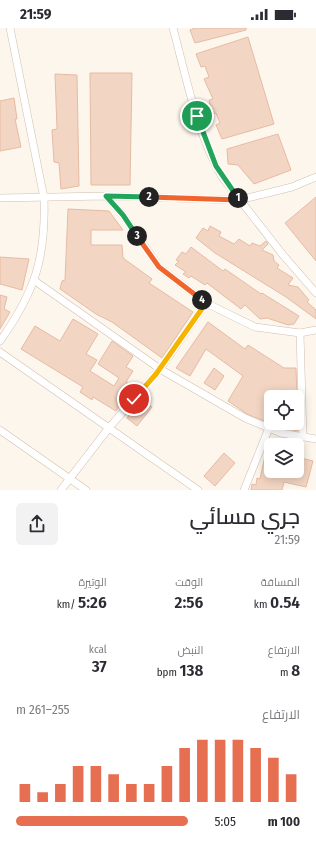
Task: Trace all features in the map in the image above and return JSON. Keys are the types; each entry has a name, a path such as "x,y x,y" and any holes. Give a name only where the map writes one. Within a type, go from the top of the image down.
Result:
{"street":[{"path":"0,341 15,320 35,281 43,247 45,227 44,198 10,28"},
{"path":"173,28 197,116 209,151 222,177 239,200 316,293"},
{"path":"0,198 106,196 239,200 292,187 316,177"},
{"path":"106,196 123,215 159,267 206,303 254,327 300,333 316,330"},
{"path":"35,281 160,369 245,418 264,426"},
{"path":"61,490 108,429 160,369 206,303"},
{"path":"300,333 303,437"},
{"path":"0,352 108,429 198,490"},
{"path":"0,430 86,490"},
{"path":"244,490 268,430"},
{"path":"277,430 316,439"}],"building":[{"path":"193,28 246,28 246,30 195,43 190,30"},
{"path":"248,37 274,124 222,139 216,125 220,123 216,113 212,114 209,100 213,99 204,79 209,77 205,66 201,67 196,54"},
{"path":"90,73 132,73 130,185 91,185"},
{"path":"55,74 77,75 79,186 61,189 59,163 54,162 52,130 57,129"},
{"path":"14,98 17,119 15,119 21,147 0,151 0,101"},
{"path":"278,134 291,170 254,184 238,165 228,164 227,149"},
{"path":"316,197 316,261 285,223"},
{"path":"68,209 109,211 123,230 91,230 91,245 122,245 123,258 152,279 149,283 193,312 162,358 112,322 96,314 60,289 62,281 65,280"},
{"path":"210,226 221,232 219,236 234,244 239,239 250,246 252,243 260,246 266,241 268,244 262,250 273,255 274,261 279,265 277,268 293,278 288,285 298,287 309,300 307,302 316,310 316,319 286,297 215,253 196,238 203,228 208,231"},
{"path":"191,247 223,271 225,269 261,294 262,293 299,316 294,324 288,325 267,318 260,319 245,305 241,309 207,283 205,285 191,276 189,278 183,274 186,272 175,265 179,261 176,260 182,252 186,254"},
{"path":"0,257 29,259 22,290 0,284"},
{"path":"0,295 7,297 4,309 10,312 0,329"},
{"path":"73,319 98,334 86,354 97,360 90,371 114,386 119,378 98,364 112,341 133,356 126,367 133,371 126,382 132,386 116,411 93,397 92,400 80,392 83,387 21,349 35,326 60,341"},
{"path":"208,322 245,349 248,345 284,368 296,368 297,390 264,390 264,421 247,414 228,401 243,376 206,349 190,376 176,368"},
{"path":"214,368 224,376 215,390 204,383"},
{"path":"142,399 152,407 137,426 127,418"},
{"path":"224,453 235,463 215,486 204,476"},
{"path":"304,459 313,461 306,487 284,482 282,490 251,490 252,484 256,485 257,478 260,479 264,461 264,478 304,478"}],"route":[{"path":"134,399 160,369 206,303 159,267 123,215 106,196 239,200 216,166 209,151 197,116"}]}
